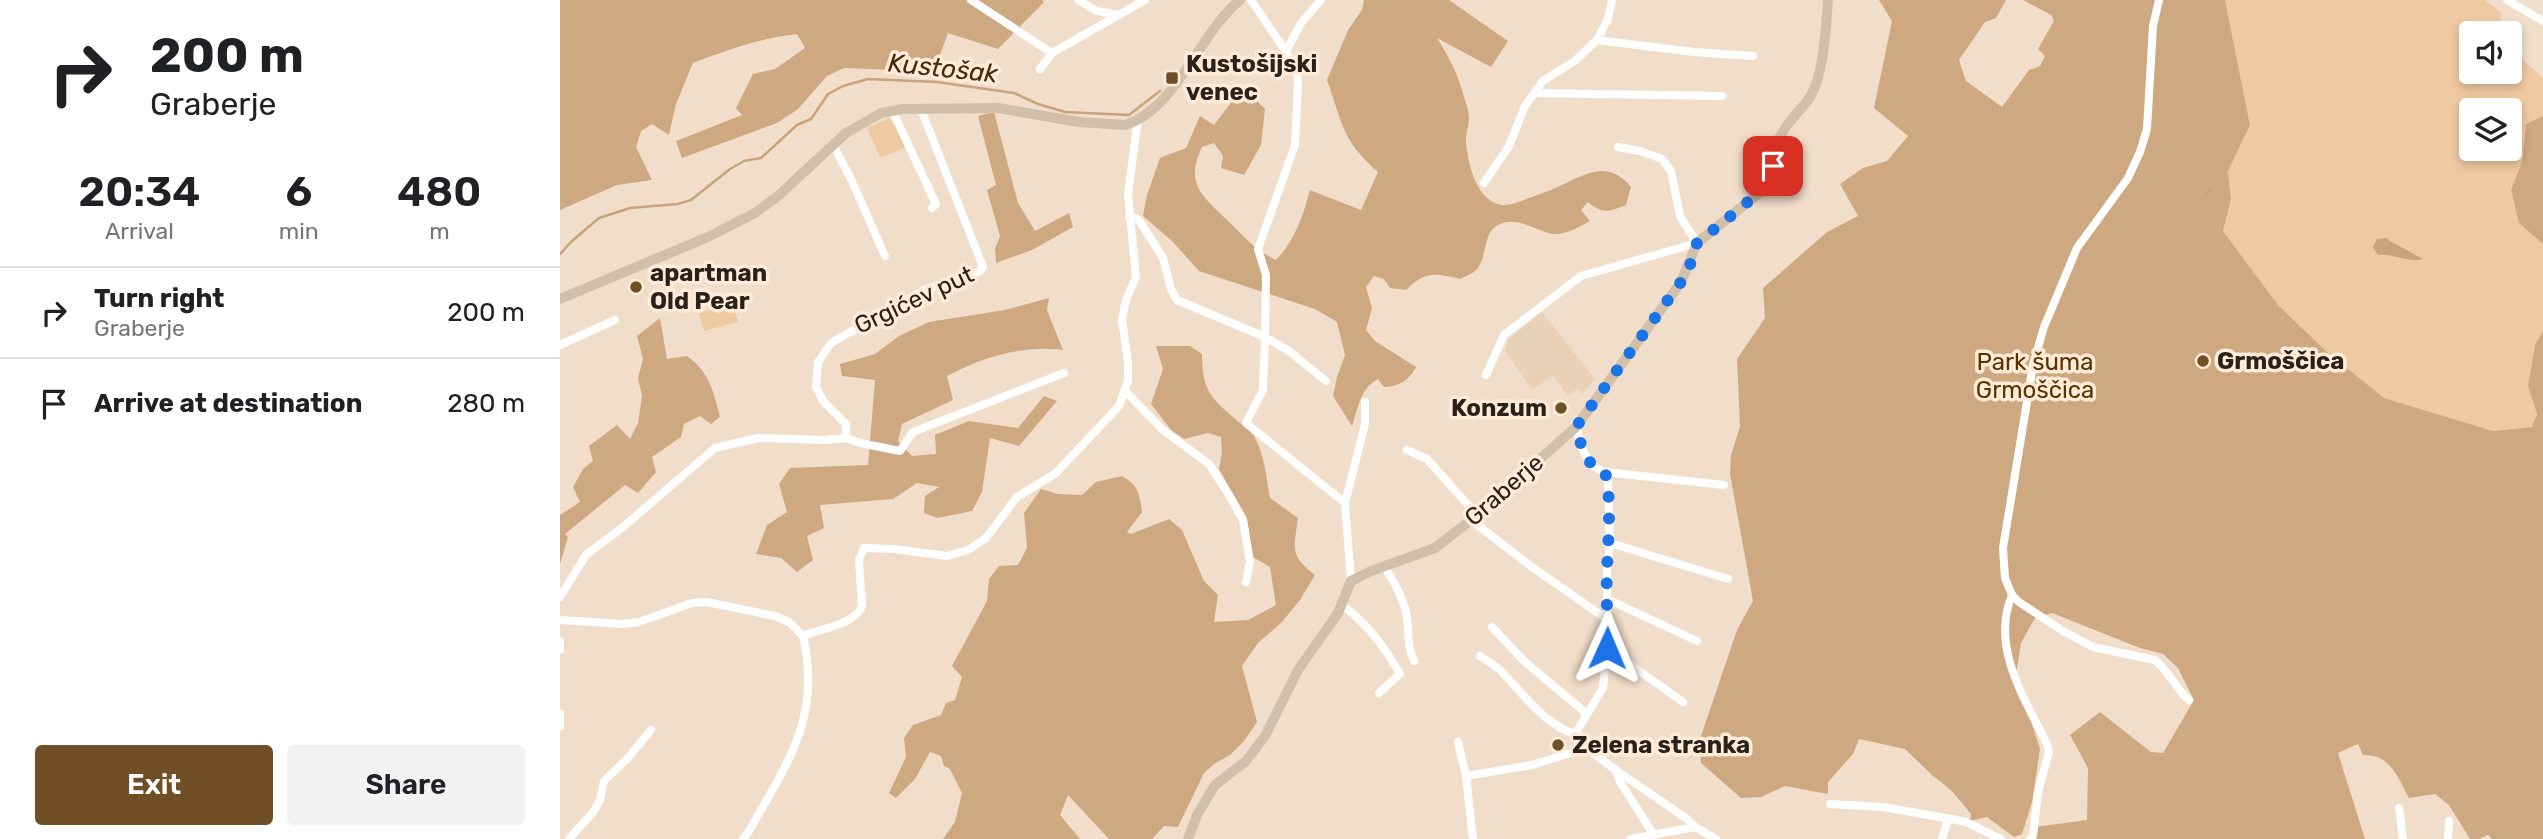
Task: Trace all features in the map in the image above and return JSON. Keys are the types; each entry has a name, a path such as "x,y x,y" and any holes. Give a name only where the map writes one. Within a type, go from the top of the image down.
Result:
{"street":[{"path":"971,0 1052,52"},
{"path":"1078,0 1097,10 1119,15"},
{"path":"1040,69 1052,52 1145,0"},
{"path":"560,299 708,237 755,212 778,196 833,145 865,120 892,110 998,108 1079,122 1125,125 1150,112 1172,88 1221,19 1241,0"},
{"path":"1251,0 1297,68 1295,145 1258,249 1266,275 1263,390 1246,423 1345,503"},
{"path":"1286,51 1302,22 1321,0"},
{"path":"1484,183 1509,146 1525,106 1543,81 1576,60 1597,40 1608,19 1612,0"},
{"name":"Graberje","path":"1351,581 1435,548 1576,427 1681,282 1697,243 1764,189 1769,181 1780,136 1810,96 1818,77 1828,0"},
{"path":"2159,0 2153,26 2147,129 2140,152 2119,192 2077,248 2048,317 2033,365 2003,548 2005,578 2012,595 2041,618 2093,646 2155,660 2179,692 2189,700"},
{"path":"2507,0 2543,21"},
{"path":"1597,40 1753,56"},
{"path":"1534,93 1722,96"},
{"name":"Grgićev put","path":"846,438 846,424 822,401 816,387 818,362 826,348 839,336 924,290 979,272 982,267 921,109"},
{"path":"892,110 936,204 932,208"},
{"path":"803,636 846,620 860,611 859,560 864,548 947,556 958,555 981,543 1017,497 1050,477 1119,406 1125,392 1128,363 1122,318 1136,277 1129,216 1129,183 1138,119"},
{"path":"833,145 885,256"},
{"path":"1486,375 1504,335 1581,276 1697,243 1680,216 1671,171 1662,159 1640,151 1618,148"},
{"path":"1129,216 1139,220 1163,258 1171,289 1177,300 1265,337 1289,351 1326,381"},
{"path":"560,345 615,320"},
{"path":"560,597 586,555 623,527 711,450 732,442 758,438 846,438 900,451 913,432 1064,373"},
{"path":"1125,392 1163,430 1209,464 1229,495 1243,520 1250,562 1246,582"},
{"path":"1188,839 1197,815 1215,785 1246,761 1265,736 1298,670 1342,605 1351,581 1345,503 1364,424 1365,402"},
{"path":"1576,427 1590,464 1599,471 1724,485"},
{"path":"1407,450 1427,459 1474,517 1532,567 1608,620"},
{"path":"1575,734 1603,688 1607,648 1609,543 1608,484 1605,472"},
{"path":"1609,543 1728,579"},
{"path":"1384,566 1403,603 1409,647 1414,661"},
{"path":"2012,595 2005,611 2006,647 2010,666 2049,752 2038,792 2033,836 2030,839"},
{"path":"1608,598 1697,641"},
{"path":"560,620 622,625 639,622 692,603 707,602 775,617 789,622 803,636 807,664 803,725 784,770 743,839"},
{"path":"1342,605 1361,620 1377,639 1400,674 1379,693"},
{"path":"1492,627 1524,661 1587,714"},
{"path":"560,641 560,650"},
{"path":"1607,648 1683,702"},
{"path":"1480,656 1501,670 1522,695 1549,719 1575,734 1586,748 1695,827 1716,839"},
{"path":"560,714 560,726"},
{"path":"569,839 594,811 600,800 604,781 651,730"},
{"path":"1458,742 1466,776 1473,839"},
{"path":"1466,776 1532,765 1586,748"},
{"path":"1616,770 1620,782 1654,835"},
{"path":"1830,804 1882,807 1966,822 2001,839"},
{"path":"2399,808 2403,839"},
{"path":"1942,839 1948,820"},
{"path":"2448,839 2449,821"},
{"path":"1630,839 1695,827"}],"shaded area":[{"path":"2225,0 2485,0 2501,12 2501,21 2459,21 2459,84 2522,84 2522,59 2543,78 2543,116 2526,124 2522,162 2511,190 2519,223 2543,244 2543,331 2535,345 2528,386 2537,414 2532,427 2493,431 2384,398 2328,353 2278,305 2223,231 2231,199 2228,171 2250,125"},
{"path":"889,118 906,147 880,158 867,128"},
{"path":"2386,238 2423,259 2378,255 2373,247 2377,239"},
{"path":"733,304 738,322 704,331 699,313"},
{"path":"1542,312 1595,379 1582,394 1577,389 1568,396 1553,375 1532,390 1505,350 1509,339"}],"green space":[{"path":"560,0 1044,2 998,49 948,33 937,63 894,70 844,68 827,76 798,109 777,123 682,158 676,141 742,115 736,108 753,74 775,69 805,48 797,34 732,49 693,63 676,104 669,135 652,124 641,131 636,147 652,180 617,185 560,210"},
{"path":"1364,0 1449,0 1508,41 1491,67 1437,38 1456,74 1468,110 1466,140 1476,183 1493,202 1501,205 1512,204 1599,171 1615,174 1631,187 1626,205 1602,210 1588,202 1581,210 1590,221 1568,232 1553,234 1513,222 1500,224 1487,239 1479,266 1474,272 1460,279 1431,275 1419,279 1406,290 1390,288 1384,279 1374,276 1366,287 1372,308 1366,330 1375,341 1416,367 1407,379 1399,384 1384,387 1378,379 1372,383 1360,399 1352,426 1333,396 1345,355 1337,322 1315,309 1199,271 1172,241 1143,216 1160,158 1186,148 1200,116 1214,125 1243,87 1265,109 1261,145 1244,175 1221,168 1223,156 1214,143 1202,147 1195,171 1196,181 1211,205 1261,252 1276,260 1298,227 1310,190 1361,210 1378,172 1350,140 1327,80 1348,30 1362,10"},
{"name":"Park šuma Grmoščica","path":"1879,0 2006,0 1996,18 1985,22 1959,60 1966,81 2002,107 2029,70 2040,66 2045,56 2038,49 2054,21 2051,15 2023,0 2225,0 2250,125 2228,171 2231,199 2223,231 2278,305 2328,353 2384,398 2493,431 2532,427 2537,414 2528,386 2535,345 2543,331 2543,839 2492,839 2488,835 2470,839 2449,805 2435,794 2409,798 2392,768 2380,758 2363,755 2358,744 2338,753 2365,839 2036,839 2035,827 2087,820 2088,768 2070,735 2100,712 2151,752 2163,753 2194,700 2178,668 2163,654 2140,648 2052,613 2035,618 2021,643 2016,675 2040,749 2032,802 2022,834 2014,837 1987,817 1970,821 1971,814 1952,791 1905,749 1859,739 1853,754 1828,782 1828,794 1785,786 1761,797 1741,798 1701,763 1700,739 1737,630 1753,601 1730,474 1731,455 1740,427 1737,359 1765,318 1763,288 1827,232 1858,216 1840,184 1863,168 1887,161 1908,136 1874,108 1892,21"},
{"path":"994,112 1018,203 1035,231 1069,213 1073,227 1032,250 996,263 995,249 1000,236 987,190 996,185 978,116"},
{"path":"2543,116 2543,244 2519,223 2511,190 2522,162 2526,124"},
{"path":"1049,298 1047,310 1063,350 1018,351 960,369 947,376 953,400 902,424 898,441 912,456 936,454 935,435 969,421 1018,428 1044,396 1057,401 1019,446 990,438 982,492 972,511 937,518 924,513 925,496 939,487 917,483 893,499 820,505 824,528 807,536 813,560 797,572 781,558 756,554 767,525 787,512 779,484 790,468 868,465 875,380 842,376 840,364 875,354 899,336 929,322 1005,310"},
{"path":"660,318 667,359 687,356 701,368 713,391 720,417 711,424 700,416 684,424 681,437 652,457 656,472 638,493 625,485 565,534 568,537 560,564 560,515 580,502 573,487 583,469 593,461 589,446 617,425 630,439 638,423 642,396 638,378 643,359 637,336"},
{"path":"1156,346 1190,346 1202,354 1204,377 1210,394 1254,436 1263,460 1270,498 1298,518 1295,550 1301,562 1315,575 1300,600 1281,623 1258,643 1242,666 1257,722 1230,755 1204,773 1178,827 1164,826 1152,839 1109,839 1068,795 1060,815 1080,839 943,839 955,822 962,793 950,769 944,766 941,756 930,752 915,779 896,798 889,793 906,757 904,738 913,725 941,715 946,703 955,700 962,677 952,666 987,601 989,579 999,566 1018,565 1027,548 1024,513 1041,489 1058,494 1082,495 1096,482 1122,476 1132,483 1137,491 1142,512 1127,532 1131,534 1169,519 1182,530 1204,581 1218,595 1214,622 1248,620 1276,605 1270,567 1253,557 1247,518 1219,469 1221,437 1208,433 1184,439 1171,430 1151,404 1163,369"}],"waterway":[{"name":"Kustošak","path":"560,254 599,218 630,208 678,204 691,200 730,169 744,161 761,158 797,125 811,119 828,94 843,86 868,79 937,82 1014,93 1065,112 1129,115 1160,91"},
{"path":"2206,195 2210,190"}],"place":[{"name":"Kustošijski venec","path":"1172,78"},
{"name":"apartman Old Pear","path":"636,287"},
{"name":"Grmoščica","path":"2203,361"},
{"name":"Konzum","path":"1561,408"},
{"name":"Zelena stranka","path":"1558,745"}],"route":[{"path":"1607,648 1608,484 1605,472 1590,464 1576,427 1603,386 1681,282 1697,243 1764,189 1773,166"}]}
